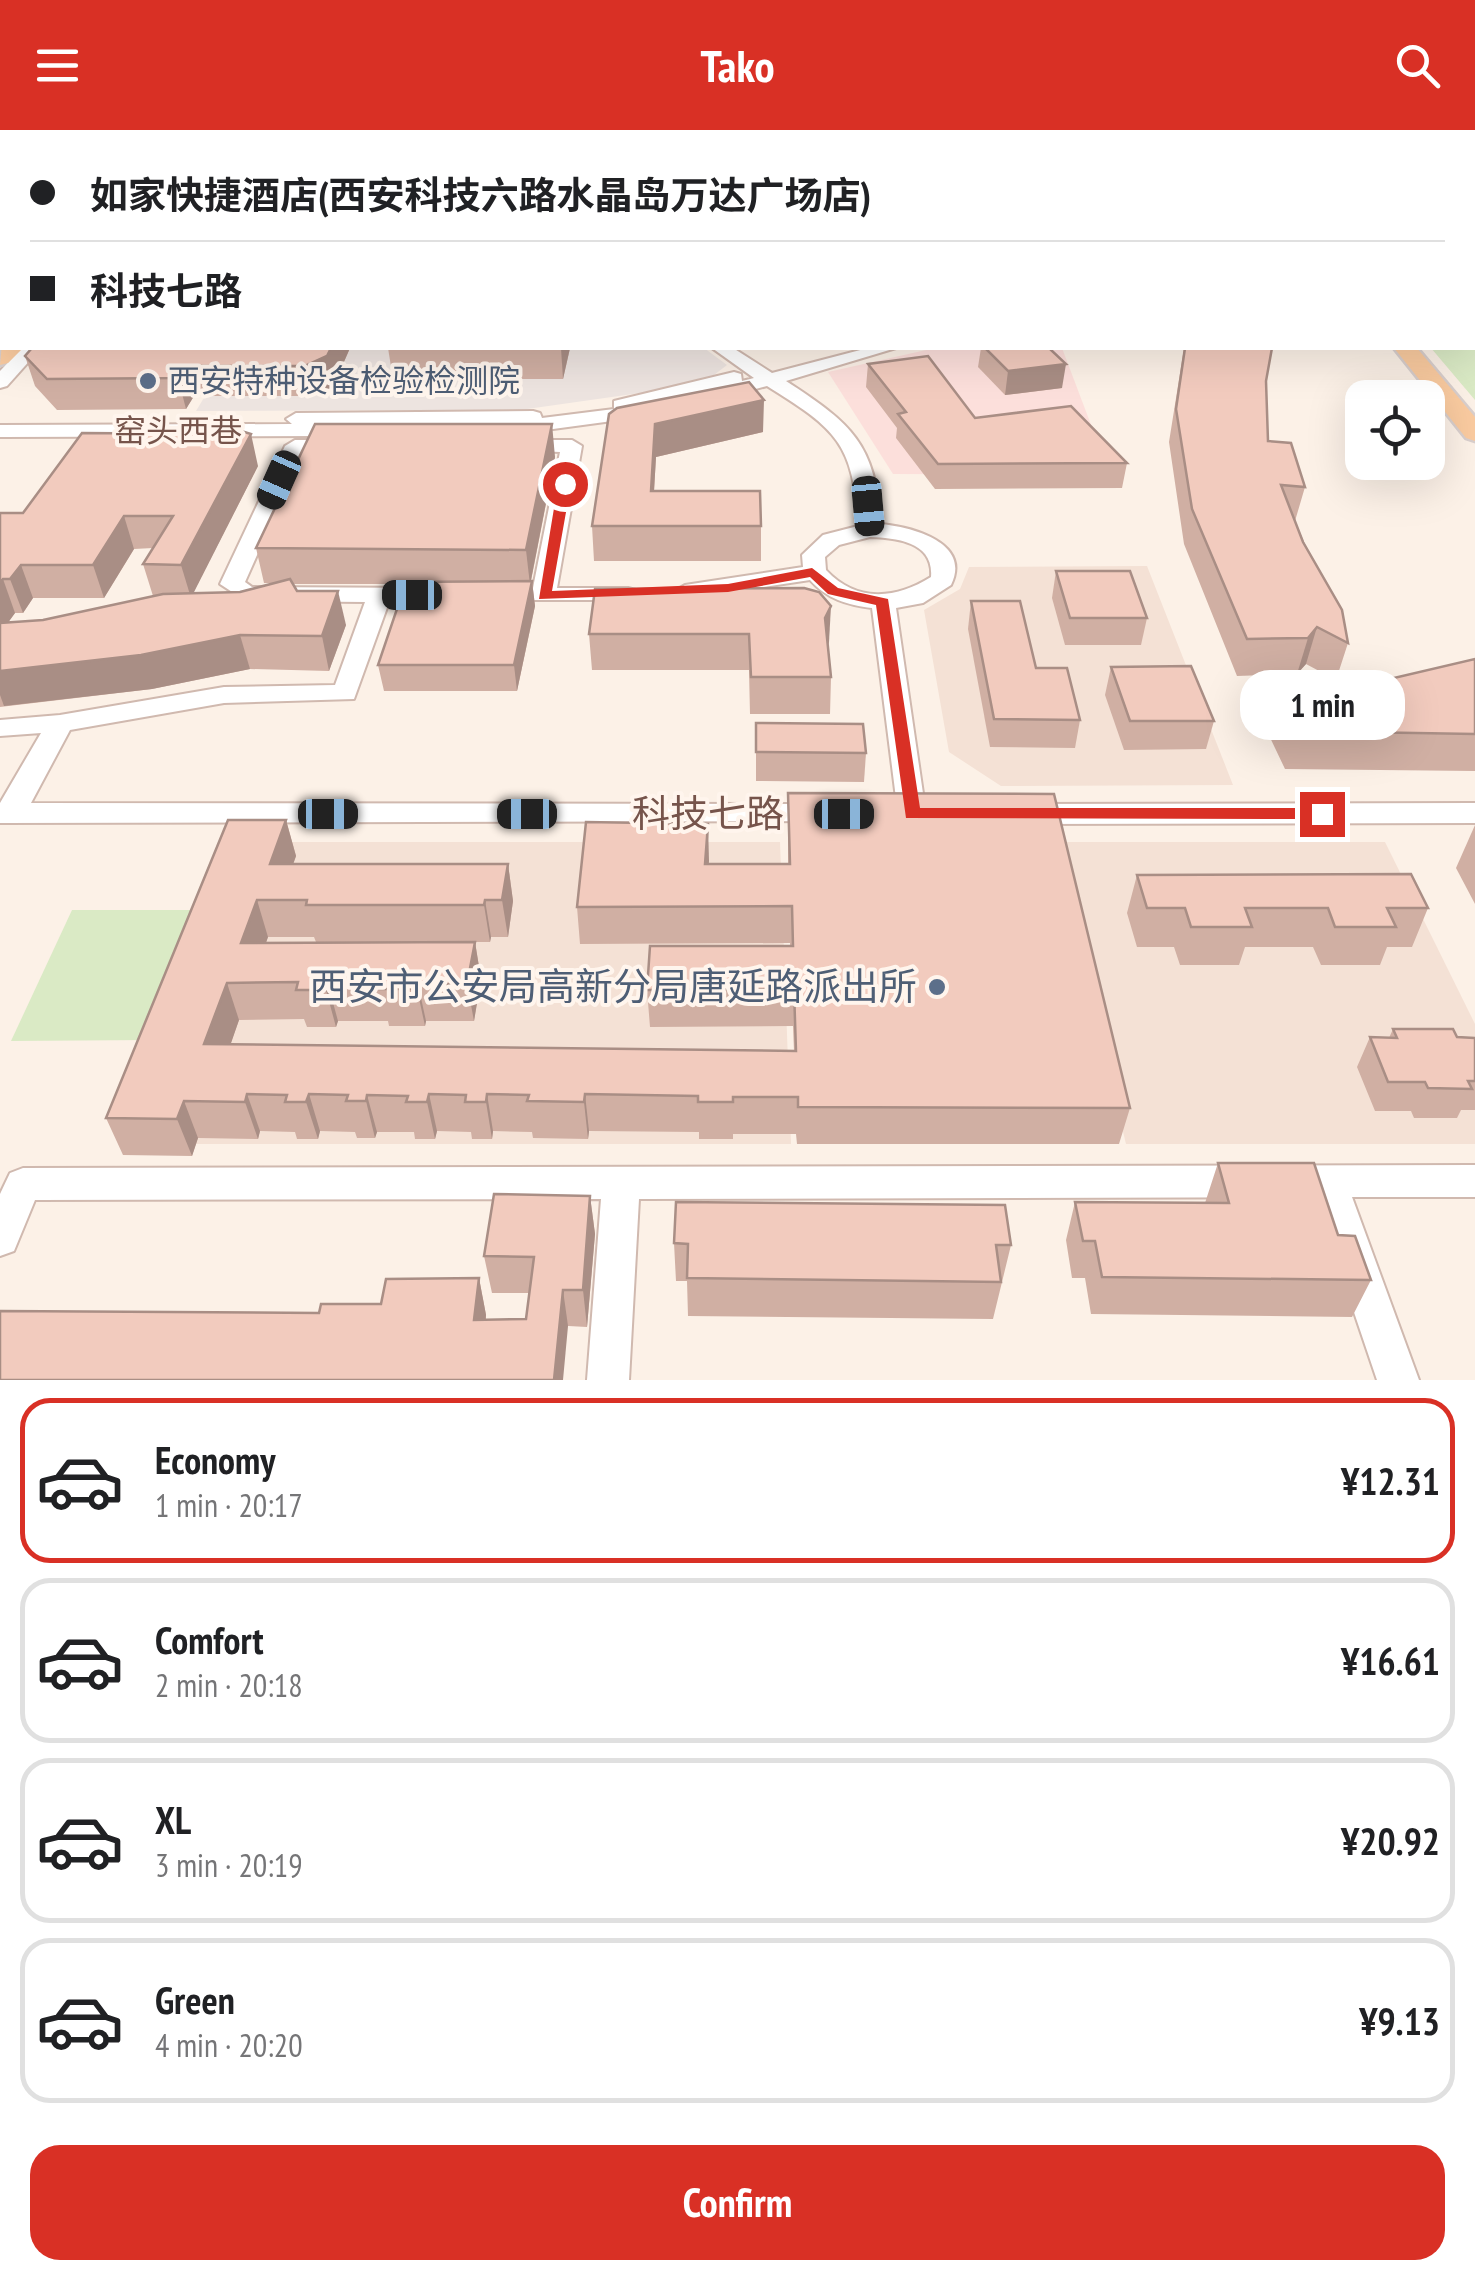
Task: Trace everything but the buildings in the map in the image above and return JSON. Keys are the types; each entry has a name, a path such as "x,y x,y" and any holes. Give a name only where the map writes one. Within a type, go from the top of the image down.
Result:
{"main road":[{"path":"1408,350 1475,433"}],"street":[{"path":"0,382 30,350"},
{"path":"725,350 829,422 862,463 870,530"},
{"path":"763,376 844,350"},
{"path":"763,376 878,350"},
{"name":"窑头西巷","path":"0,420 513,419 644,402 763,376"},
{"name":"窑头西巷","path":"0,431 530,427 668,407 763,376"},
{"path":"374,446 295,446 232,584 246,594 656,594 728,588 812,572"},
{"path":"493,446 572,446 544,596"},
{"path":"870,530 912,536 929,544 941,555 946,567 943,580 915,598 882,602 833,591 812,572 811,559 828,539 870,530"},
{"path":"0,728 60,723 224,695 345,692 379,595"},
{"path":"882,602 912,814"},
{"path":"5,814 60,723"},
{"name":"科技七路","path":"5,814 844,814"},
{"path":"1000,814 1475,814"},
{"path":"1328,1181 1398,1380"},
{"path":"0,1239 23,1184 1475,1181"},
{"path":"608,1380 621,1183"}],"shaded area":[{"path":"233,350 707,350 727,365 714,375 647,392 520,410 196,411"},
{"path":"926,350 1063,350 1110,475 893,474 828,372"},
{"path":"1147,566 1233,785 1001,786 949,752 924,610 960,589 969,567"},
{"path":"290,842 780,842 791,1144 188,1144"},
{"path":"1053,842 1385,842 1475,1024 1475,1144 1126,1144"}],"green space":[{"path":"1433,350 1475,350 1475,400"},
{"path":"72,910 200,910 150,1040 11,1041"}],"place":[{"name":"西安特种设备检验检测院","path":"148,381"},
{"name":"西安市公安局高新分局唐延路派出所","path":"937,987"}],"route":[{"path":"565,484 544,596 663,594 728,588 812,572 833,591 882,602 912,814 1322,814"}]}
